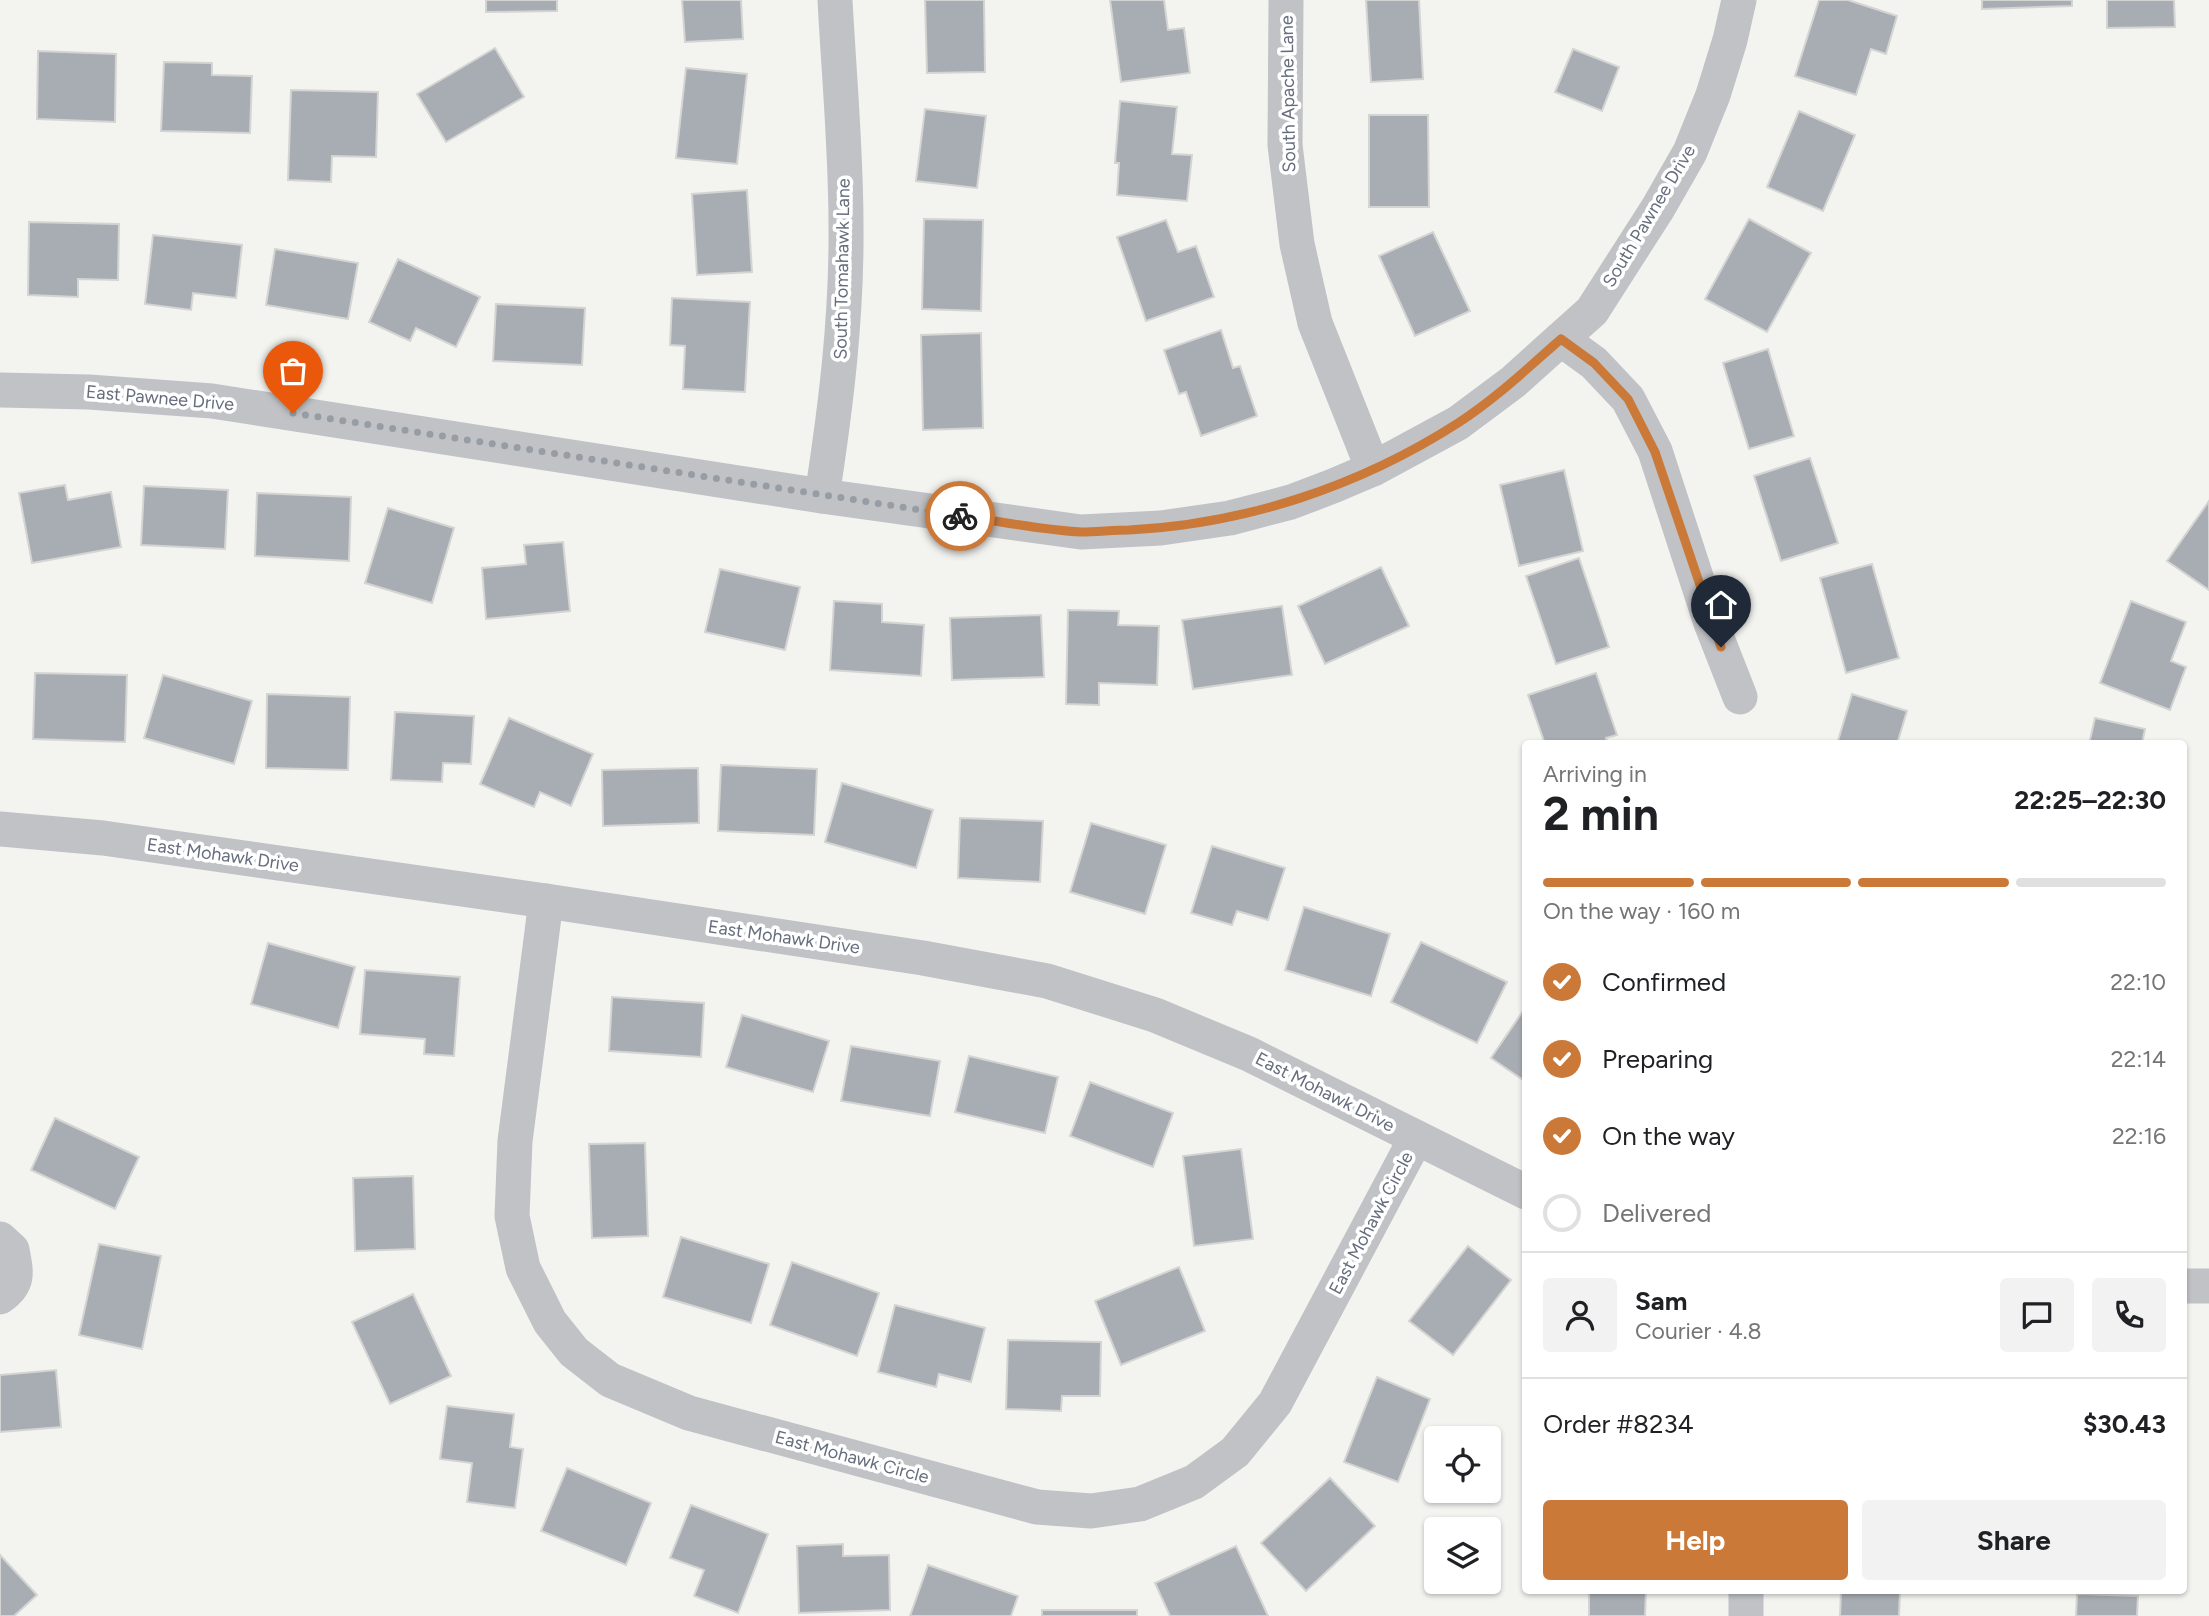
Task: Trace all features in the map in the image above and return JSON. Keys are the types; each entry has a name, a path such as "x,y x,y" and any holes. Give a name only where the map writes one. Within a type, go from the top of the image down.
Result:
{"street":[{"name":"South Tomahawk Lane","path":"822,496 837,401 844,308 846,224 835,0"},
{"name":"South Apache Lane","path":"1286,0 1285,145 1297,244 1315,323 1373,469"},
{"name":"South Pawnee Drive","path":"1561,339 1592,311 1658,208 1690,152 1713,95 1739,0"},
{"name":"East Pawnee Drive","path":"0,390 89,392 212,401 822,496 1082,532 1148,529 1230,518 1291,502 1373,469 1458,423 1513,382 1561,339"},
{"path":"1561,339 1594,363 1628,399 1655,452 1711,623 1740,696"},
{"name":"East Mohawk Drive","path":"0,829 103,838 546,901 923,958 1047,981 1155,1015 1250,1054 1522,1190"},
{"name":"East Mohawk Circle","path":"546,901 515,1141 512,1216 523,1268 550,1322 574,1352 610,1380 689,1413 1037,1507 1091,1511 1140,1504 1194,1482 1235,1452 1275,1403 1416,1138"},
{"path":"0,1239 12,1250 16,1275 10,1290 0,1297"},
{"path":"2187,1286 2209,1286"},
{"path":"1746,1594 1746,1616"}],"building":[{"path":"486,0 557,0 557,11 486,12"},
{"path":"682,0 741,0 743,39 685,42"},
{"path":"925,0 984,0 985,72 927,73"},
{"path":"1110,0 1164,0 1168,30 1184,28 1190,73 1121,82"},
{"path":"1366,0 1419,0 1423,79 1371,82"},
{"path":"1819,0 1848,0 1897,16 1886,54 1871,49 1856,95 1795,76"},
{"path":"1982,0 2072,0 2072,6 1982,9"},
{"path":"2107,0 2174,0 2175,27 2107,28"},
{"path":"495,48 524,97 446,142 417,94"},
{"path":"1573,49 1619,67 1602,111 1555,92"},
{"path":"38,51 116,54 115,122 37,119"},
{"path":"164,62 212,63 212,75 252,76 250,133 161,131"},
{"path":"686,68 747,74 737,164 676,158"},
{"path":"291,90 378,92 376,157 332,156 331,182 288,180"},
{"path":"1120,101 1177,107 1172,154 1192,155 1187,201 1117,195 1119,163 1115,163"},
{"path":"925,109 986,116 977,188 916,181"},
{"path":"1799,111 1855,135 1823,211 1767,187"},
{"path":"1369,115 1428,115 1429,207 1369,207"},
{"path":"747,190 752,272 697,275 692,194"},
{"path":"924,219 983,220 981,311 922,309"},
{"path":"1749,219 1811,253 1767,332 1705,299"},
{"path":"1166,220 1178,252 1196,246 1214,297 1146,321 1117,237"},
{"path":"29,222 119,224 118,280 78,279 78,297 28,295"},
{"path":"1433,232 1470,311 1415,336 1379,256"},
{"path":"153,235 242,245 236,298 193,293 191,310 145,304"},
{"path":"275,249 358,263 348,319 266,305"},
{"path":"398,259 480,297 456,347 416,328 410,341 369,322"},
{"path":"672,298 750,302 745,392 683,389 685,346 670,345"},
{"path":"496,304 585,308 582,365 493,361"},
{"path":"1221,330 1233,368 1240,366 1257,416 1201,436 1186,392 1179,394 1164,350"},
{"path":"981,333 983,428 923,430 921,335"},
{"path":"1768,349 1794,436 1749,449 1723,363"},
{"path":"1810,458 1838,543 1781,561 1754,476"},
{"path":"1564,470 1583,551 1519,566 1500,485"},
{"path":"65,485 68,500 111,492 121,547 32,563 19,493"},
{"path":"144,486 228,490 225,549 141,545"},
{"path":"257,493 351,497 349,561 255,556"},
{"path":"2209,501 2209,590 2167,561"},
{"path":"388,508 454,528 432,603 365,583"},
{"path":"563,542 570,611 486,619 482,568 526,564 524,545"},
{"path":"1579,558 1609,647 1556,664 1526,576"},
{"path":"1872,564 1899,658 1846,673 1820,578"},
{"path":"1381,567 1409,626 1325,664 1298,606"},
{"path":"720,569 800,587 785,650 705,632"},
{"path":"834,601 882,604 882,622 924,625 921,676 830,670"},
{"path":"2131,601 2186,622 2171,661 2186,667 2170,710 2100,683"},
{"path":"1282,606 1292,675 1193,689 1182,620"},
{"path":"1068,610 1119,611 1118,625 1159,626 1157,685 1099,683 1099,705 1066,704"},
{"path":"1041,615 1044,677 952,680 950,618"},
{"path":"35,673 127,675 125,742 33,739"},
{"path":"1596,673 1617,735 1607,740 1544,740 1528,695"},
{"path":"163,675 252,701 234,764 144,738"},
{"path":"267,694 350,697 348,770 266,768"},
{"path":"1852,694 1907,711 1898,740 1838,740"},
{"path":"395,712 474,716 471,764 443,763 442,782 391,780"},
{"path":"509,718 593,754 571,806 540,792 534,807 480,784"},
{"path":"2095,718 2145,729 2143,740 2090,740"},
{"path":"721,765 817,769 814,835 718,831"},
{"path":"698,768 699,823 603,826 602,770"},
{"path":"842,783 933,810 916,868 825,842"},
{"path":"960,818 1043,821 1040,882 958,878"},
{"path":"1091,823 1166,845 1145,914 1070,892"},
{"path":"1212,846 1285,868 1268,920 1237,911 1232,925 1191,913"},
{"path":"1304,907 1390,934 1371,996 1285,970"},
{"path":"1421,942 1507,982 1477,1043 1391,1002"},
{"path":"268,943 355,967 338,1028 251,1004"},
{"path":"365,970 460,977 454,1056 424,1054 425,1039 360,1034"},
{"path":"612,997 704,1003 701,1057 609,1051"},
{"path":"1522,1012 1522,1079 1491,1058"},
{"path":"742,1015 829,1041 813,1092 726,1067"},
{"path":"851,1046 940,1061 930,1116 841,1101"},
{"path":"969,1056 1058,1077 1045,1133 955,1112"},
{"path":"1090,1082 1173,1113 1153,1167 1070,1136"},
{"path":"55,1118 139,1157 115,1209 31,1170"},
{"path":"645,1143 648,1236 592,1238 589,1144"},
{"path":"1241,1149 1253,1239 1194,1246 1183,1156"},
{"path":"413,1176 415,1249 355,1251 353,1178"},
{"path":"681,1237 769,1264 751,1323 663,1297"},
{"path":"99,1244 161,1256 142,1349 79,1335"},
{"path":"1468,1246 1511,1280 1453,1355 1409,1321"},
{"path":"792,1262 879,1293 857,1356 770,1325"},
{"path":"1179,1267 1205,1331 1121,1365 1095,1301"},
{"path":"413,1294 451,1376 390,1404 352,1322"},
{"path":"895,1305 985,1328 971,1382 939,1374 936,1387 878,1372"},
{"path":"1008,1340 1101,1342 1100,1396 1062,1396 1061,1411 1006,1409"},
{"path":"56,1370 61,1427 0,1432 0,1375"},
{"path":"1377,1377 1430,1399 1398,1482 1344,1462"},
{"path":"447,1406 514,1414 510,1447 523,1449 515,1508 467,1502 472,1463 440,1459"},
{"path":"567,1468 651,1503 626,1565 541,1531"},
{"path":"1330,1478 1375,1526 1306,1591 1261,1543"},
{"path":"691,1505 768,1534 738,1613 694,1596 704,1570 670,1558"},
{"path":"843,1544 843,1556 889,1555 890,1610 799,1613 797,1546"},
{"path":"1236,1546 1268,1616 1170,1616 1155,1583"},
{"path":"0,1555 37,1595 14,1616 0,1616"},
{"path":"928,1565 1018,1596 1011,1616 910,1616"},
{"path":"1589,1594 1646,1594 1645,1616 1589,1616"},
{"path":"1841,1594 1900,1594 1899,1616 1840,1616"},
{"path":"2077,1594 2138,1596 2137,1616 2076,1616"},
{"path":"1042,1610 1137,1610 1137,1616 1042,1616"}],"way so far":[{"path":"293,413 960,516"}],"route":[{"path":"960,516 1082,532 1108,531 1161,528 1230,518 1291,502 1373,469 1458,423 1513,382 1561,339 1594,363 1628,399 1655,452 1721,647"}]}
